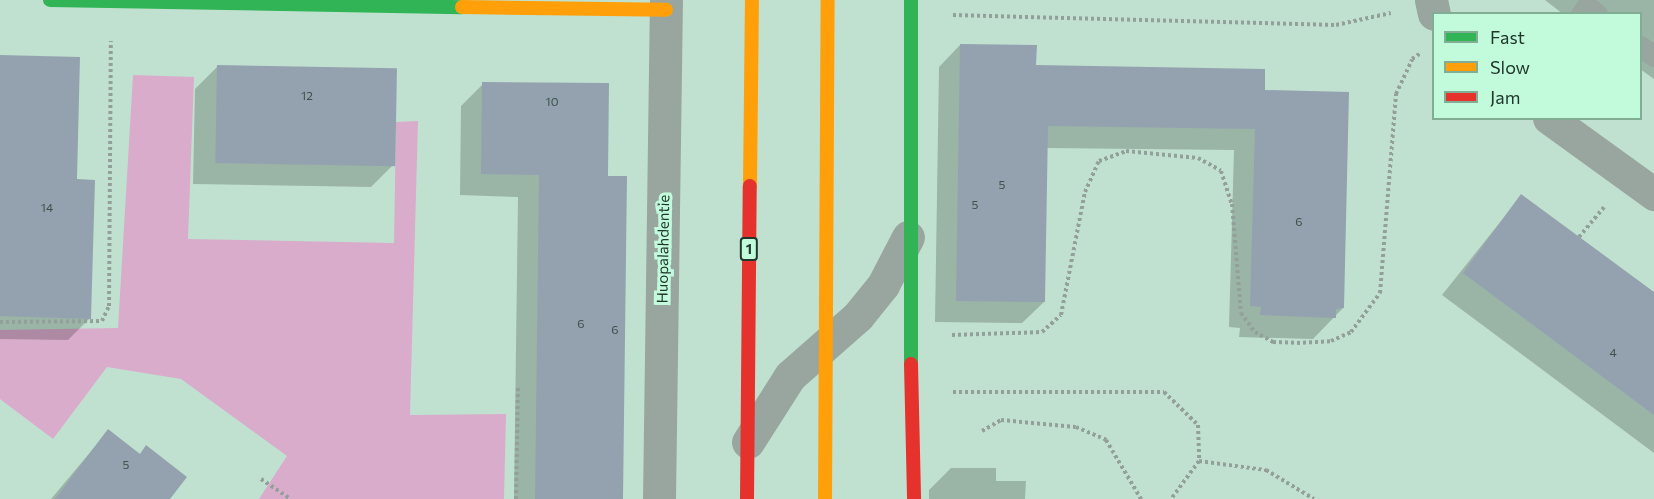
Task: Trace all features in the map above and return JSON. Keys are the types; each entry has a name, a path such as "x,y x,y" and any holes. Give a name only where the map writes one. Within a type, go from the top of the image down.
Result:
{"street":[{"path":"50,0 666,5"},
{"name":"1","path":"747,499 752,0"},
{"path":"825,499 828,0"},
{"name":"Huopalahdentie","path":"659,499 666,5"},
{"path":"910,7 908,237 915,431 914,499"},
{"path":"1552,120 1654,194"},
{"path":"748,442 790,376 883,285 908,237"}],"lane":[{"path":"1582,12 1587,6 1594,12"},
{"path":"1642,47 1654,56"}],"path":[{"path":"0,322 102,321 109,306 111,1"},
{"path":"910,7 1336,25 1423,7"},
{"path":"943,335 1042,332 1061,315 1085,192 1100,161 1126,152 1198,158 1221,171 1232,204 1241,313 1255,332 1273,342 1297,343 1331,341 1351,332 1380,293 1396,94 1412,59"},
{"path":"1579,237 1609,202"},
{"path":"516,499 518,385"},
{"path":"943,392 1164,392 1198,425 1199,461 1171,499"},
{"path":"982,431 1001,420 1041,420 1106,440 1141,499"},
{"path":"1199,461 1266,470 1314,499"},
{"path":"261,479 291,499"}],"shaded area":[{"path":"133,75 194,77 188,239 394,243 396,122 418,121 410,415 506,414 504,499 259,499 287,456 181,379 107,367 53,439 0,399 0,330 118,328"}],"building":[{"path":"960,44 1037,45 1036,65 1265,69 1265,90 1349,92 1344,308 1336,309 1336,318 1260,315 1261,307 1250,306 1255,129 1048,126 1045,302 956,301"},
{"path":"0,55 80,57 77,179 95,180 91,319 0,316"},
{"path":"217,65 397,68 395,166 215,163"},
{"path":"482,82 609,83 608,176 627,176 623,499 535,499 539,175 481,174"},
{"path":"1521,194 1654,292 1654,415 1463,273"},
{"path":"108,429 140,454 146,445 187,477 170,499 55,499"}],"traffic: fast":[{"path":"50,0 462,7"},
{"path":"911,0 911,364"}],"traffic: slow":[{"path":"750,186 752,0"},
{"path":"825,499 828,0"},
{"path":"462,7 666,10"}],"traffic: jam":[{"path":"747,499 750,186"},
{"path":"911,364 914,499"}]}
